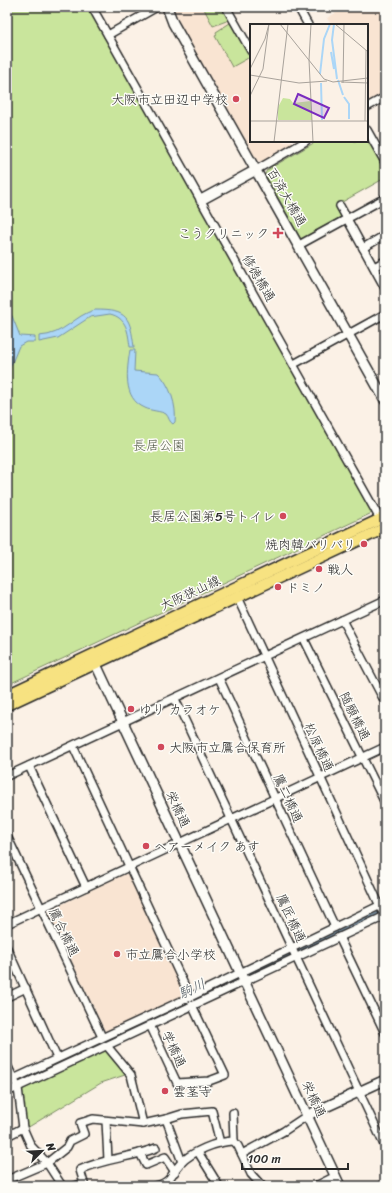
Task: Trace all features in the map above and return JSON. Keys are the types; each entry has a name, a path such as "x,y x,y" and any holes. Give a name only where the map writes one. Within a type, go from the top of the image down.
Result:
{"main road":[{"name":"大阪狭山線","path":"7,694 94,659 236,597 383,521"},
{"name":"大阪狭山線","path":"7,705 94,659 383,521"}],"street":[{"name":"修徳橋通","path":"92,7 383,521"},
{"path":"108,35 157,7"},
{"name":"百済大橋通","path":"168,7 174,23 385,400"},
{"path":"226,7 250,49"},
{"path":"298,7 307,24"},
{"path":"368,106 385,97"},
{"path":"368,132 385,162"},
{"path":"201,200 304,142"},
{"path":"299,245 385,198"},
{"path":"340,206 385,288"},
{"path":"363,248 385,236"},
{"path":"374,267 385,261"},
{"path":"294,364 385,314"},
{"name":"松原橋通","path":"236,597 385,916"},
{"path":"7,776 342,620 384,604"},
{"path":"342,620 385,702"},
{"name":"随願橋通","path":"304,639 385,803"},
{"name":"栄橋通","path":"94,659 340,1186"},
{"name":"鷹二橋通","path":"219,678 335,927"},
{"name":"鷹匠橋通","path":"174,699 232,819 385,1147"},
{"path":"73,746 190,997"},
{"path":"7,924 385,747"},
{"path":"29,766 86,887"},
{"name":"鷹合橋通","path":"8,840 102,1037"},
{"path":"14,1083 107,1046 192,1005 292,949 381,905"},
{"path":"7,1092 14,1083 57,1058 102,1037 190,997 296,957 385,916"},
{"path":"340,936 385,1033"},
{"path":"7,948 57,1058"},
{"path":"7,997 26,988"},
{"name":"学橋通","path":"150,1025 177,1083 209,1081 225,1074 192,1005"},
{"path":"107,1046 131,1074 143,1124"},
{"path":"7,1065 14,1083 23,1128 31,1146 47,1163 62,1186"},
{"path":"242,1154 284,1131 308,1115 385,1080"},
{"path":"7,1180 47,1163 67,1147 70,1140 84,1134 80,1123 93,1119 143,1124 182,1114 212,1111 220,1143"},
{"path":"233,1113 234,1141 251,1174 262,1186"},
{"path":"166,1119 182,1162"},
{"path":"106,1121 108,1160"},
{"path":"7,1136 23,1128"},
{"path":"159,1186 170,1180 182,1162 198,1152 220,1143 234,1141"},
{"path":"76,1186 84,1183 80,1170 108,1160 156,1148"},
{"path":"198,1152 219,1186"},
{"path":"140,1153 146,1165 165,1157 174,1172"},
{"path":"316,1186 336,1176"}],"shaded area":[{"name":"大阪市立田辺中学校","path":"173,7 223,7 250,55 250,142 297,142 261,162 257,160 183,30"},
{"path":"346,7 385,7 385,91 368,101 368,24 330,24 327,18"},
{"name":"市立鷹合小学校","path":"125,874 130,876 185,994 183,997 106,1033 49,913 50,910"}],"green space":[{"name":"長居公園","path":"7,7 88,7 372,513 7,685"},
{"path":"203,7 222,7 229,20 213,26"},
{"path":"230,23 250,57 232,67 215,36 217,35 216,32"},
{"path":"368,141 385,171 385,178 335,206 341,217 301,239 265,174 267,170 315,142 368,142"},
{"path":"104,1049 108,1051 125,1075 101,1083 27,1128 21,1090 23,1087"}],"water":[{"path":"7,310 12,316 20,336 35,337 35,342 26,342 19,346 7,375"},
{"path":"95,310 106,310 121,314 125,317 129,322 134,347 130,347 126,326 116,316 110,314 90,317 58,338 39,342 39,336 48,335 63,329 81,316"},
{"path":"130,350 135,350 134,371 158,373 166,383 174,402 175,422 173,424 166,414 145,408 133,398 129,391 127,375"}],"waterway":[{"name":"駒川","path":"296,952 380,912"},
{"name":"駒川","path":"245,975 292,954"},
{"name":"駒川","path":"7,1087 239,978"}],"place":[{"name":"大阪市立田辺中学校","path":"236,99"},
{"name":"こうクリニック","path":"278,233"},
{"name":"長居公園第5号トイレ","path":"283,516"},
{"name":"焼肉韓バリバリ","path":"364,544"},
{"name":"戦人","path":"319,569"},
{"name":"ドミノ","path":"278,587"},
{"name":"ゆり カラオケ","path":"131,709"},
{"name":"大阪市立鷹合保育所","path":"161,747"},
{"name":"ヘアーメイク あす","path":"146,846"},
{"name":"市立鷹合小学校","path":"117,954"},
{"name":"雲茎寺","path":"165,1091"}]}
